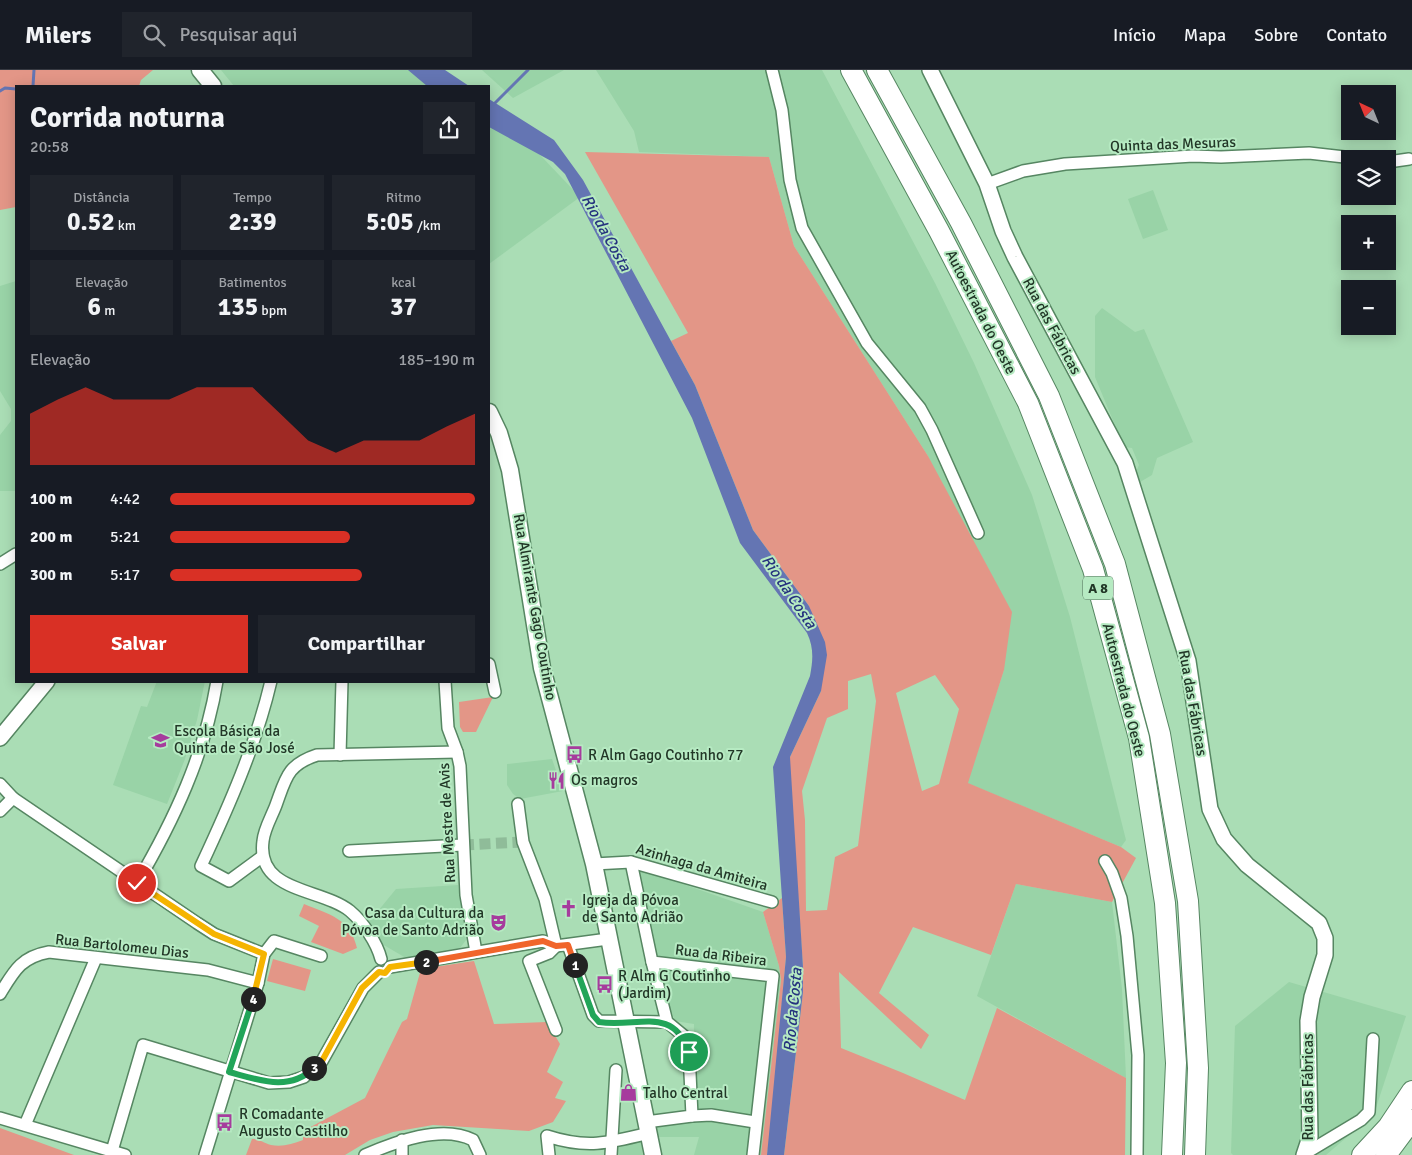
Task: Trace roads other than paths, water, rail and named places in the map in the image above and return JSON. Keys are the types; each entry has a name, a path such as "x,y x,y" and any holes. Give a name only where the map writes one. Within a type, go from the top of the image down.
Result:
{"highway":[{"name":"Autoestrada do Oeste","path":"851,70 939,231 1028,403 1093,569 1139,738 1165,903 1176,1063 1172,1155"},
{"name":"Autoestrada do Oeste","path":"877,70 961,223 1049,396 1115,564 1160,734 1188,901 1198,1068 1195,1155"},
{"path":"1362,1155 1388,1127 1412,1091"},
{"path":"1386,1155 1412,1120"}],"main road":[{"path":"200,70 212,85"},
{"name":"Rua Almirante Gago Coutinho","path":"490,414 499,433 510,470 542,668 594,864 653,1155"}],"street":[{"path":"772,70 782,110 790,180 802,228 868,343 920,408 932,430 978,533"},
{"name":"Rua das Fábricas","path":"930,70 987,184 1000,223 1015,257 1125,463 1188,661 1210,809 1224,839 1247,865 1319,924 1326,938 1325,956 1312,997 1308,1021 1310,1137 1305,1154"},
{"name":"Quinta das Mesuras","path":"987,184 1022,171 1065,164 1192,156 1222,158 1309,153 1341,157"},
{"path":"1396,160 1409,158"},
{"path":"0,564 15,555"},
{"path":"490,669 495,692"},
{"path":"0,738 45,683"},
{"path":"137,883 168,829 183,795 212,709 217,683"},
{"path":"263,856 229,881 201,866 241,774 264,714 271,683"},
{"path":"340,754 342,683"},
{"name":"Rua Mestre de Avis","path":"445,683 448,728 458,752 460,766 466,895 476,952"},
{"path":"383,966 379,952 362,925 349,910 280,881 268,869 263,856 263,840 288,772 300,760 317,755 458,752"},
{"path":"0,784 13,798 214,934 264,954"},
{"path":"0,811 13,798"},
{"path":"518,804 523,842 545,899 556,946"},
{"path":"350,851 463,845"},
{"path":"1105,861 1112,873 1121,898 1127,936 1138,1055 1137,1155"},
{"path":"631,862 666,1022"},
{"name":"Azinhaga da Amiteira","path":"594,864 631,862 772,902"},
{"path":"112,1151 143,1045 269,1083 289,1082 304,1077 322,1061 362,988 383,966 416,964 543,941 556,946 608,938"},
{"path":"205,1155 229,1072 258,983 264,954 274,941 321,956"},
{"path":"568,945 593,1015 599,1022 666,1022 684,1036 689,1052 692,1116"},
{"path":"556,946 549,953 530,961 556,1030"},
{"name":"Rua Bartolomeu Dias","path":"0,994 23,961 34,955 49,952 208,970 258,983"},
{"path":"25,1125 96,958"},
{"name":"Rua da Ribeira","path":"652,962 772,976 753,1155"},
{"path":"1305,1154 1361,1120 1369,1112 1373,1039"},
{"path":"611,1155 616,1070"},
{"path":"549,1155 547,1136 570,1144 612,1142 647,1127 692,1116 710,1115 755,1122"},
{"path":"0,1118 125,1155"},
{"path":"365,1155 402,1140 455,1133 473,1140 480,1154"},
{"path":"402,1140 402,1155"}],"water":[{"path":"408,70 445,70 468,85 426,85"},
{"name":"Rio da Costa","path":"490,100 554,140 583,180 695,385 753,530 809,606 825,642 827,655 821,691 790,757 803,992 784,1155 767,1155 786,957 773,767 810,676 811,644 807,633 740,543 692,418 565,174 553,162 490,128"}],"waterway":[{"path":"33,85 34,70"},
{"path":"493,105 528,70"},
{"path":"0,91 5,88 15,89"}],"tunnel":[{"path":"463,845 523,842"}],"place":[{"name":"Escola Básica da Quinta de São José","path":"160,740"},
{"name":"R Alm Gago Coutinho 77","path":"574,755"},
{"name":"Os magros","path":"557,780"},
{"name":"Igreja da Póvoa de Santo Adrião","path":"568,909"},
{"name":"Casa da Cultura da Póvoa de Santo Adrião","path":"498,922"},
{"name":"R Alm G Coutinho (Jardim)","path":"604,985"},
{"name":"Talho Central","path":"629,1093"},
{"name":"R Comadante Augusto Castilho","path":"225,1123"}]}
